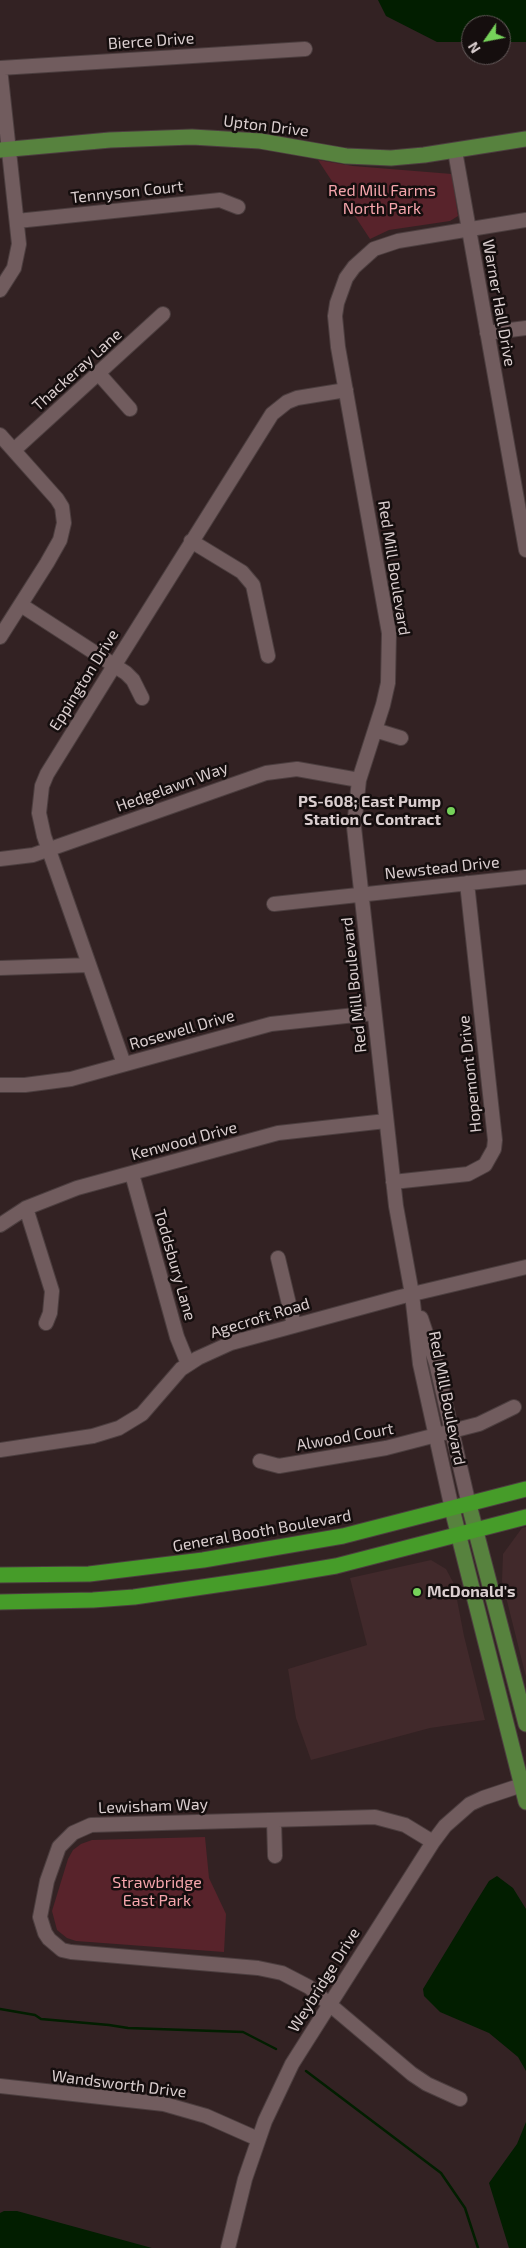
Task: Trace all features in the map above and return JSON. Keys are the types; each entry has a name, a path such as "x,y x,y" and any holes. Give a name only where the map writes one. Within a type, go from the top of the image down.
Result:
{"highway":[{"name":"General Booth Boulevard","path":"0,1575 89,1574 194,1561 344,1536 526,1489"},
{"path":"0,1602 76,1601 126,1597 264,1578 336,1566 526,1517"}],"main road":[{"name":"Upton Drive","path":"5,150 110,140 192,137 260,141 359,156 408,157 526,140"},
{"path":"469,1504 526,1724"},
{"path":"452,1509 526,1802"}],"street":[{"name":"Bierce Drive","path":"0,68 305,49"},
{"path":"0,68 5,150 19,244 18,256 9,279 0,290"},
{"name":"Warner Hall Drive","path":"455,151 487,333 523,519 526,550"},
{"name":"Tennyson Court","path":"17,221 220,200 238,207"},
{"name":"Red Mill Boulevard","path":"452,1509 420,1364 412,1294 393,1182 354,828 359,780 383,705 388,683 390,633 338,347 335,316 340,290 354,267 374,250 386,244 526,220"},
{"name":"Thackeray Lane","path":"14,450 163,314"},
{"path":"487,333 526,328"},
{"path":"99,374 130,409"},
{"name":"Eppington Drive","path":"124,1064 49,849 39,813 42,786 47,774 191,541 272,414 287,402 297,398 346,390"},
{"path":"0,435 57,499 64,516 60,540 0,637"},
{"path":"191,541 242,572 253,585 268,656"},
{"path":"20,605 126,673 134,680 142,698"},
{"path":"375,730 401,738"},
{"name":"Hedgelawn Way","path":"0,859 33,855 266,773 297,769 359,780"},
{"name":"Newstead Drive","path":"274,904 526,877"},
{"name":"Hopemont Drive","path":"393,1182 468,1174 485,1165 494,1149 495,1140 467,883"},
{"path":"0,968 89,965"},
{"name":"Rosewell Drive","path":"0,1085 48,1083 271,1024 374,1013"},
{"name":"Kenwood Drive","path":"0,1225 26,1208 78,1188 278,1133 386,1121"},
{"name":"Toddsbury Lane","path":"132,1174 177,1337 188,1364"},
{"path":"26,1208 52,1291 50,1313 46,1323"},
{"path":"278,1258 294,1326"},
{"name":"Agecroft Road","path":"0,1450 93,1436 119,1428 142,1414 168,1382 188,1364 231,1343 412,1294 526,1268"},
{"name":"Red Mill Boulevard","path":"412,1294 436,1363 469,1504"},
{"name":"Alwood Court","path":"260,1461 279,1466 386,1448 479,1424 514,1406"},
{"name":"Weybridge Drive","path":"228,2248 245,2179 258,2139 288,2071 432,1842 445,1826 470,1804 522,1785"},
{"name":"Lewisham Way","path":"432,1842 405,1825 375,1818 91,1825 73,1832 59,1847 47,1880 40,1917 45,1933 55,1945 71,1952 270,1970 296,1979 330,2004 412,2074 427,2084 460,2099"},
{"path":"274,1820 275,1856"},
{"name":"Wandsworth Drive","path":"0,2086 164,2104 206,2116 258,2139"}],"shaded area":[{"path":"378,0 526,0 526,42 511,42 511,15 461,15 461,42 437,42 386,16"},
{"path":"526,1527 526,1677 502,1581 503,1554 522,1528"},
{"path":"431,1560 446,1569 454,1584 464,1636 485,1720 430,1728 311,1760 296,1718 288,1669 367,1645 350,1578"},
{"path":"497,1876 513,1888 526,1909 526,2071 518,2057 489,2033 440,2012 424,1996 423,1989 474,1905 489,1881"},
{"path":"526,2122 526,2248 509,2248 489,2183 517,2144"},
{"path":"4,2211 17,2211 152,2248 0,2248 0,2213"}],"green space":[{"name":"Red Mill Farms North Park","path":"318,160 353,166 452,174 458,216 450,221 389,230 370,239"},
{"name":"Strawbridge East Park","path":"205,1837 209,1878 226,1914 224,1952 76,1941 67,1938 57,1930 52,1911 68,1859 73,1850 81,1844 92,1840"}],"waterway":[{"path":"0,2009 35,2015 41,2019 128,2028 243,2032 276,2049"},
{"path":"306,2071 441,2173 465,2208 478,2248"}],"place":[{"name":"PS-608; East Pump Station C Contract","path":"451,811"},
{"name":"McDonald's","path":"417,1592"}]}
